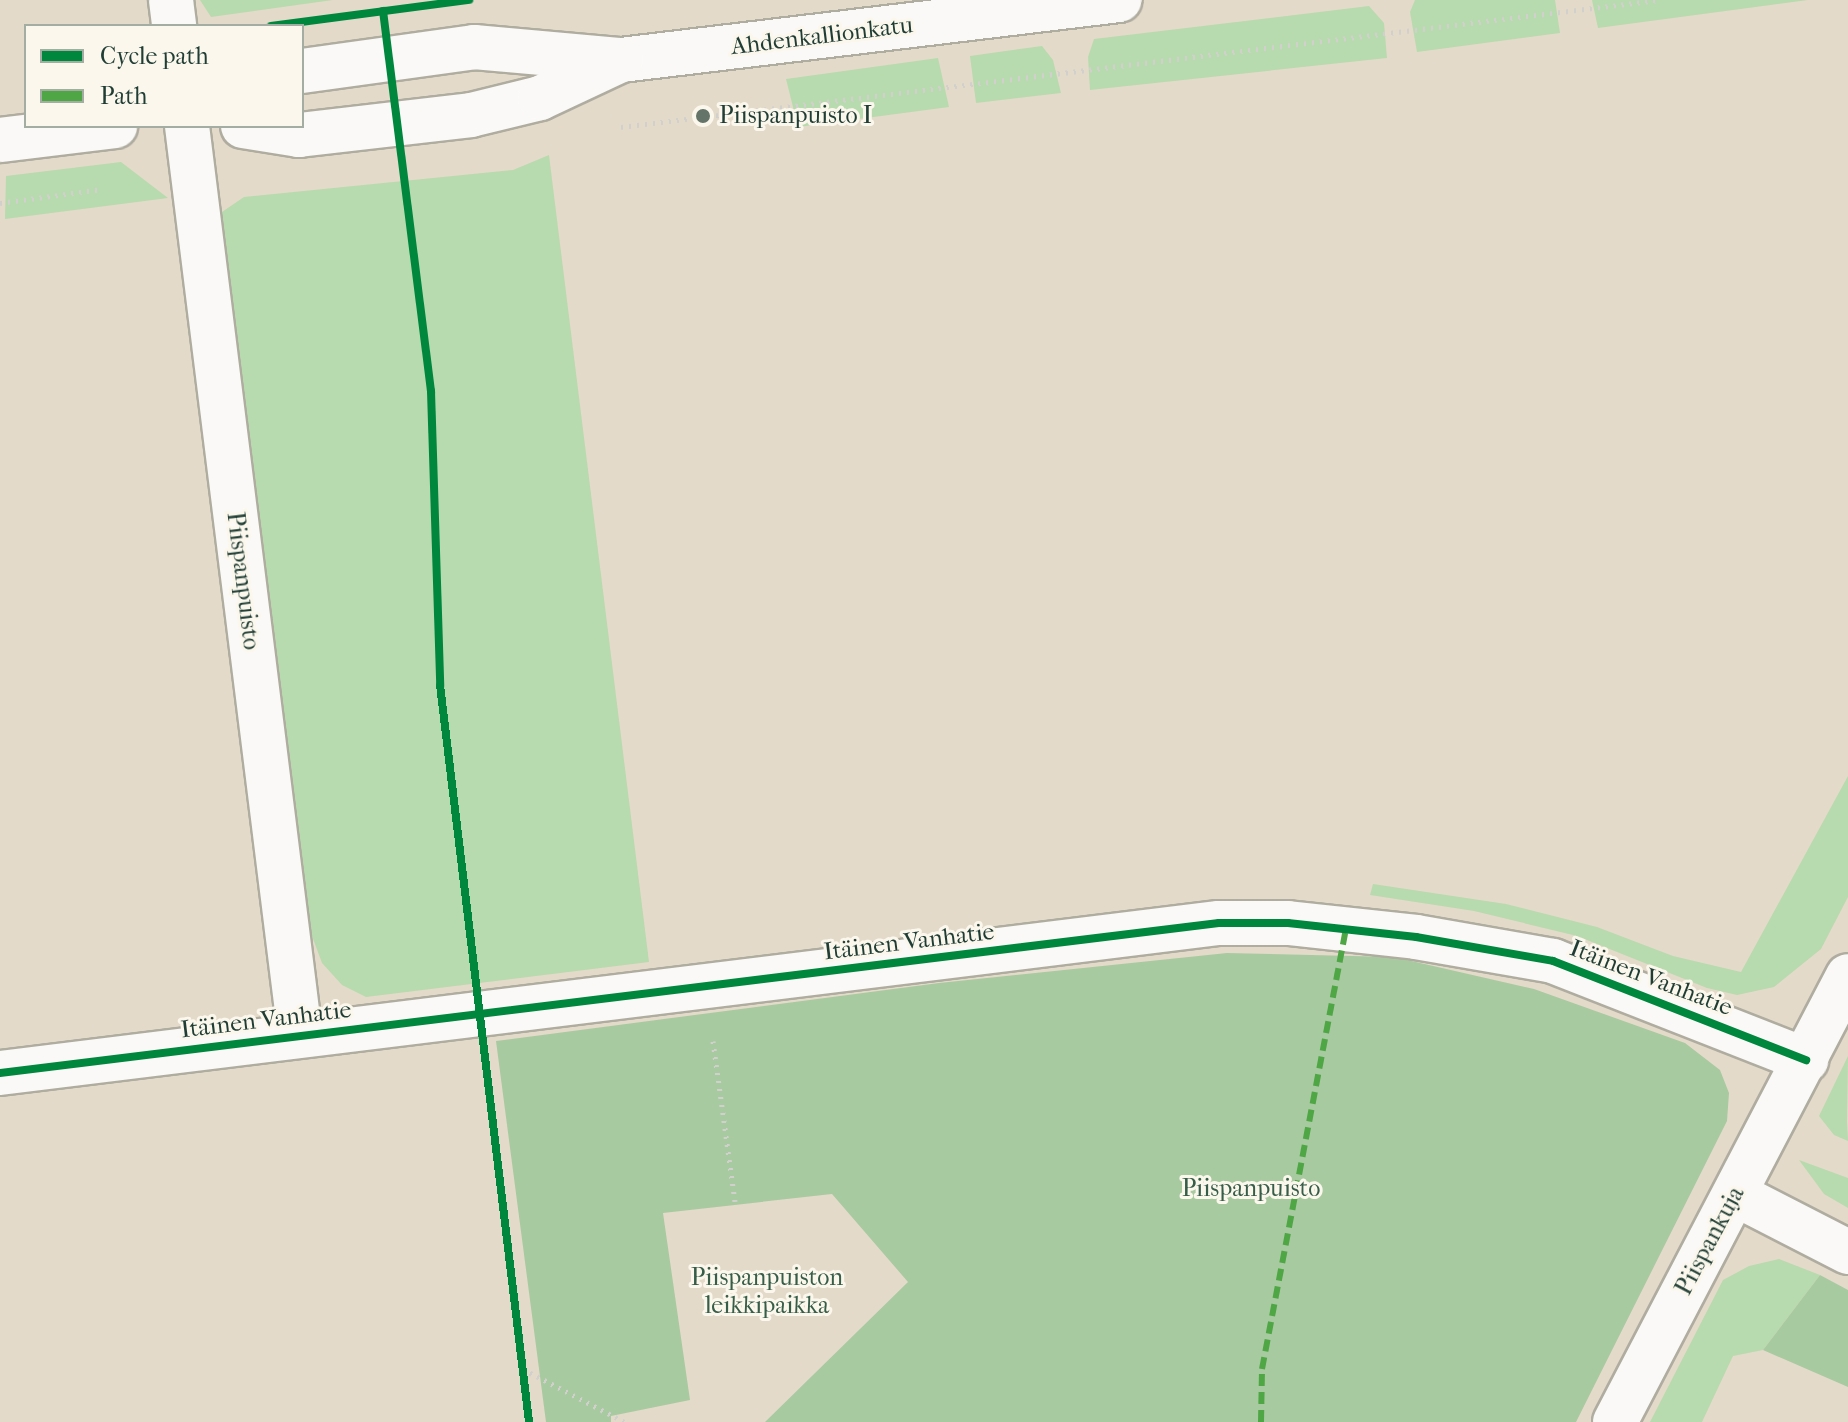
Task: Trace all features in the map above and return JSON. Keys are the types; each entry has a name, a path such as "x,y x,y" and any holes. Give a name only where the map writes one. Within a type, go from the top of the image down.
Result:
{"street":[{"path":"171,0 174,24"},
{"name":"Ahdenkallionkatu","path":"304,71 474,47 621,60 1119,0"},
{"name":"Ahdenkallionkatu","path":"255,128 299,135 471,115 540,98 621,60"},
{"path":"0,140 99,128"},
{"name":"Piispanpuisto","path":"187,128 300,1035"},
{"name":"Itäinen Vanhatie","path":"0,1073 706,988 1150,929 1288,923 1416,937 1553,961 1806,1060"},
{"name":"Piispankuja","path":"1615,1422 1848,976"},
{"path":"1735,1194 1848,1252"}],"path":[{"path":"792,103 1658,0"},
{"path":"0,203 106,189"},
{"path":"706,988 735,1202"},
{"path":"521,1354 524,1383"},
{"path":"523,1369 625,1422"}],"green space":[{"path":"200,0 333,0 211,17"},
{"path":"1415,0 1555,0 1560,33 1417,52 1410,12"},
{"path":"1592,0 1808,0 1598,28"},
{"path":"1369,6 1384,23 1387,58 1090,90 1088,57 1094,39"},
{"path":"1042,46 1053,60 1061,93 976,103 970,56"},
{"path":"938,58 949,107 798,127 786,79"},
{"path":"549,155 649,962 366,997 342,985 322,963 309,928 219,214 244,197 513,170"},
{"path":"121,162 168,198 5,219 6,176"},
{"path":"1848,776 1848,897 1821,949 1774,987 1737,995 1707,988 1577,936 1474,911 1370,895 1373,884 1506,904 1597,927 1673,956 1741,972"},
{"name":"Piispanpuisto","path":"1227,953 1394,957 1534,989 1685,1043 1720,1070 1729,1093 1727,1121 1576,1422 765,1422 908,1282 832,1194 663,1213 690,1400 611,1416 611,1422 546,1422 496,1041 939,983"},
{"path":"1848,1056 1848,1141 1834,1135 1819,1116"},
{"path":"1799,1160 1848,1178 1848,1208 1824,1194"},
{"path":"1779,1259 1820,1275 1763,1350 1733,1356 1702,1422 1650,1422 1723,1280 1749,1266"},
{"path":"1820,1275 1848,1290 1848,1387 1763,1350"}],"marked path":[{"path":"1261,1422 1262,1369 1346,929"}],"cycle path":[{"path":"286,24 469,0"},
{"path":"383,11 431,391 440,685 529,1422"},
{"path":"0,1073 1219,923 1288,923 1416,937 1553,961 1806,1060"}],"place":[{"name":"Piispanpuisto I","path":"703,116"}],"park label":[{"name":"Piispanpuiston leikkipaikka","path":"767,1292"}]}
